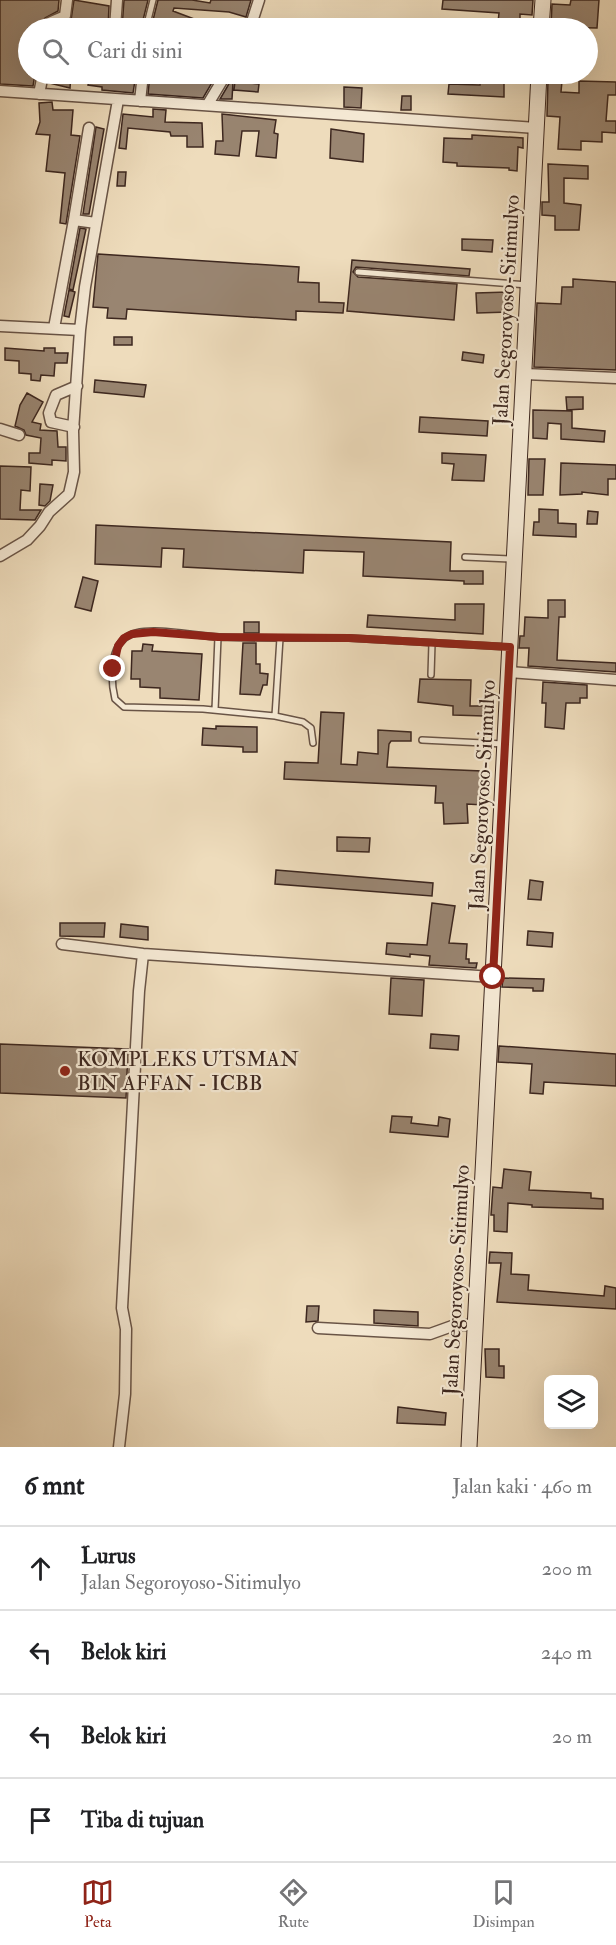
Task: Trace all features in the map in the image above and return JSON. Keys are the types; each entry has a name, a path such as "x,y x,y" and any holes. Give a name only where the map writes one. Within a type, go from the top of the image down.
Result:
{"main road":[{"path":"542,18 543,0"},
{"name":"Jalan Segoroyoso-Sitimulyo","path":"469,1447 538,84"}],"street":[{"path":"60,18 65,16 67,0"},
{"path":"116,18 117,0"},
{"path":"253,18 259,0"},
{"path":"39,94 41,84"},
{"path":"140,101 142,84"},
{"path":"208,104 220,84"},
{"path":"0,91 536,128"},
{"path":"0,556 27,540 49,512 69,494 74,466 80,330 118,100"},
{"path":"54,328 89,128"},
{"path":"74,220 96,223"},
{"path":"0,326 80,330"},
{"path":"525,374 616,378"},
{"path":"74,427 51,422 49,413 56,395 77,386"},
{"path":"0,429 20,435"},
{"path":"509,672 616,680"},
{"path":"62,944 143,954 493,977"},
{"path":"119,1447 125,1394 126,1329 122,1308 139,991 143,954"},
{"path":"318,1328 430,1334 455,1325 475,1325"}],"lane":[{"path":"149,18 153,0"},
{"path":"358,272 529,285"},
{"path":"465,557 515,560"},
{"path":"313,742 311,728 303,722 275,716 215,710 124,707 115,699 113,669 118,646 132,634 153,632 218,637 510,647"},
{"path":"215,710 218,637"},
{"path":"275,716 280,638"},
{"path":"431,675 432,643"},
{"path":"422,740 506,744"}],"building":[{"path":"0,0 59,0 58,11 45,18 18,18 18,84 33,84 33,86 0,84"},
{"path":"74,0 109,6 108,18 71,18"},
{"path":"124,0 148,0 144,18 123,18"},
{"path":"158,0 192,0 210,3 211,0 251,0 246,17 229,12 174,8 173,11 192,18 154,18"},
{"path":"443,0 533,0 532,15 520,14 520,18 498,18 499,13 442,9"},
{"path":"571,0 599,0 598,18 551,18 552,4 570,5"},
{"path":"616,82 616,95 608,95 606,121 616,121 616,133 602,132 602,142 581,141 581,150 558,149 560,117 547,116 548,84 562,84 561,92 579,93 579,84"},
{"path":"53,84 70,84 70,88"},
{"path":"134,84 133,93 102,90 102,87 88,85"},
{"path":"149,84 211,84 203,98 148,94"},
{"path":"229,84 233,84 232,99 220,99"},
{"path":"235,84 259,84 258,92 234,90"},
{"path":"449,84 504,84 504,97 448,94"},
{"path":"344,87 362,88 361,108 344,107"},
{"path":"402,96 411,96 411,110 401,110"},
{"path":"52,102 53,110 73,110 71,135 80,136 66,224 60,223 65,173 46,171 50,135 36,134 40,122 39,103"},
{"path":"153,109 166,110 165,122 202,123 203,147 187,147 187,136 171,136 170,132 128,128 126,149 119,148 123,114 153,117"},
{"path":"222,114 276,120 274,133 278,134 276,158 256,156 259,131 242,131 239,156 215,154 216,141 223,141"},
{"path":"96,127 104,129 89,214 83,214"},
{"path":"331,129 364,134 363,162 330,158"},
{"path":"472,135 523,138 523,148 518,147 517,171 509,170 509,168 457,166 457,163 443,162 444,138 472,139"},
{"path":"548,164 588,166 588,179 564,178 564,203 581,205 579,230 555,230 555,216 542,215 542,202 549,202"},
{"path":"118,172 126,172 125,186 117,186"},
{"path":"80,228 86,229 73,290 69,289"},
{"path":"462,239 493,240 492,252 462,250"},
{"path":"98,254 299,267 298,282 319,283 319,302 344,303 343,313 296,311 296,320 127,309 126,319 107,318 108,308 93,307"},
{"path":"352,260 470,269 469,276 356,267 353,272 358,277 457,284 454,320 347,311"},
{"path":"573,279 616,282 616,370 534,367 537,303 561,304 562,287 573,287"},
{"path":"69,290 75,292 69,317 64,316"},
{"path":"508,292 509,312 477,313 476,293"},
{"path":"114,337 132,337 132,345 114,345"},
{"path":"5,348 44,351 44,348 55,348 55,353 68,353 67,363 55,363 54,376 41,375 40,381 31,380 31,374 19,373 19,361 5,360"},
{"path":"463,352 484,355 483,363 462,360"},
{"path":"95,380 146,385 144,397 94,392"},
{"path":"27,393 43,402 32,422 41,424 40,430 57,431 58,447 66,447 66,461 52,460 52,465 29,463 29,453 40,453 41,438 26,435 24,430 15,426 20,405"},
{"path":"566,397 583,397 583,409 567,410"},
{"path":"533,410 572,411 572,428 605,431 604,442 561,439 561,424 548,423 547,439 533,438"},
{"path":"420,417 488,421 487,436 419,432"},
{"path":"442,453 486,455 484,481 452,480 454,464 442,463"},
{"path":"529,459 545,459 543,495 528,495"},
{"path":"561,463 616,465 616,479 608,479 608,495 582,492 582,494 560,495"},
{"path":"0,466 31,467 30,491 21,490 20,510 41,510 35,520 0,519"},
{"path":"40,484 53,485 50,501 45,506 39,505"},
{"path":"539,509 558,510 558,523 576,524 576,537 533,535 534,522 539,522"},
{"path":"588,511 598,512 597,524 587,524"},
{"path":"96,525 451,542 450,571 483,571 483,584 363,576 364,552 304,550 303,573 183,567 184,549 162,548 161,567 95,564"},
{"path":"83,577 98,581 91,611 75,607"},
{"path":"548,600 565,600 565,617 559,617 557,660 616,663 616,672 528,666 529,648 519,648 520,636 524,636 525,617 548,618"},
{"path":"455,604 484,604 483,634 367,627 368,615 455,620"},
{"path":"244,622 259,622 259,633 244,633"},
{"path":"243,643 256,643 256,664 260,664 260,673 268,674 267,685 263,685 260,695 240,694"},
{"path":"143,644 153,645 152,651 202,654 199,700 160,698 160,688 140,687 140,679 131,679 132,651 142,651"},
{"path":"420,679 471,680 470,706 484,706 484,716 453,715 453,706 418,702"},
{"path":"543,682 587,685 587,698 580,698 580,703 566,703 564,729 545,727 546,703 542,703"},
{"path":"321,712 344,713 341,764 357,765 358,752 378,754 378,730 411,732 411,741 391,741 387,767 482,771 483,805 467,804 468,823 444,824 443,803 435,803 436,786 284,779 285,762 318,763"},
{"path":"216,726 257,727 257,752 243,752 243,747 202,745 203,728 216,729"},
{"path":"337,837 370,838 369,852 337,851"},
{"path":"276,870 433,883 432,896 275,884"},
{"path":"530,880 543,882 541,900 528,899"},
{"path":"432,903 455,906 449,943 467,944 466,959 469,959 469,963 477,963 476,968 429,965 430,956 410,954 410,957 386,954 387,943 427,945"},
{"path":"60,923 105,923 104,937 60,936"},
{"path":"121,924 148,927 148,940 120,937"},
{"path":"528,931 553,933 552,947 527,945"},
{"path":"391,978 424,980 422,1016 389,1014"},
{"path":"503,978 544,979 543,991 533,991 533,988 502,987"},
{"path":"431,1034 459,1036 458,1050 430,1048"},
{"name":"KOMPLEKS UTSMAN BIN AFFAN - ICBB","path":"0,1044 128,1049 126,1098 0,1093"},
{"path":"499,1046 616,1054 616,1086 544,1082 543,1094 530,1093 532,1064 498,1062"},
{"path":"392,1116 412,1117 411,1123 438,1126 439,1117 450,1119 448,1137 390,1132"},
{"path":"504,1169 531,1172 529,1190 591,1193 591,1198 603,1199 603,1209 532,1207 532,1205 508,1203 507,1232 494,1231 494,1215 491,1215 493,1187 502,1188"},
{"path":"490,1252 512,1253 511,1274 529,1275 528,1290 604,1296 605,1286 616,1288 616,1309 497,1302 501,1263 489,1263"},
{"path":"307,1306 319,1306 318,1321 306,1322"},
{"path":"374,1310 418,1312 418,1326 374,1323"},
{"path":"485,1349 499,1349 499,1366 504,1366 504,1378 486,1377"},
{"path":"398,1407 446,1413 445,1425 397,1423"}],"place":[{"name":"KOMPLEKS UTSMAN BIN AFFAN - ICBB","path":"65,1071"}],"route":[{"path":"113,669 118,646 124,638 132,634 153,632 218,637 349,638 510,647 493,977"}]}
